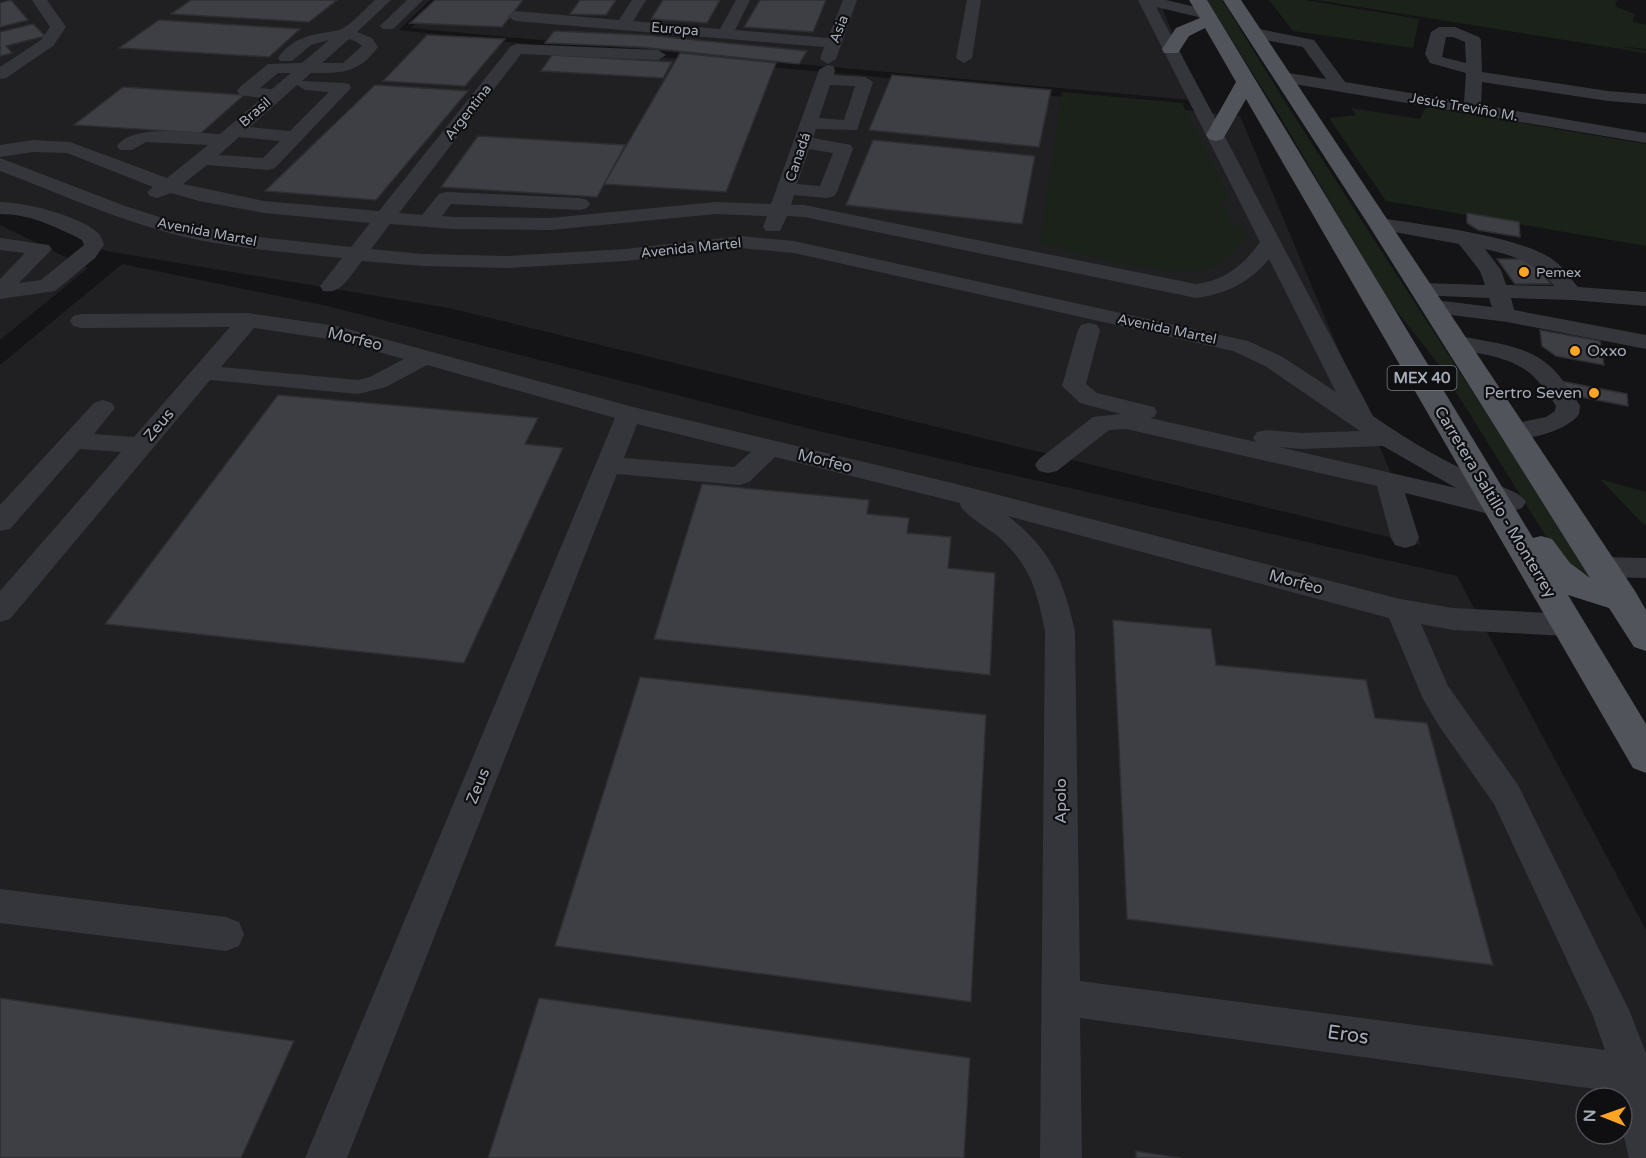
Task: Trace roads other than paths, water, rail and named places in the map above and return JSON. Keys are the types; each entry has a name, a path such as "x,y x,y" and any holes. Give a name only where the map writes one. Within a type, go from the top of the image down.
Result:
{"main road":[{"name":"MEX 40","path":"1232,0 1380,224 1512,432 1602,567 1634,603 1646,638"},
{"path":"1171,49 1180,32 1205,12 1368,287 1412,336 1501,501 1561,577 1579,587 1634,603"},
{"path":"1216,135 1247,80"},
{"name":"Carretera Saltillo - Monterrey","path":"1501,501 1567,625 1646,757"}],"street":[{"path":"0,74 47,43 58,27 39,0"},
{"path":"383,0 415,1"},
{"name":"Brasil","path":"68,225 169,186 229,136 282,100 305,69 383,0"},
{"name":"Europa","path":"545,0 522,21 624,24 834,43"},
{"path":"624,24 639,0"},
{"path":"726,33 743,0"},
{"name":"Asia","path":"826,69 850,0"},
{"path":"964,58 974,0"},
{"path":"1146,0 1205,12"},
{"path":"1146,0 1363,421"},
{"path":"388,26 415,1"},
{"path":"286,58 307,40 317,37 346,33 369,42 370,47 365,54 349,66 305,69 274,68 246,92 322,111"},
{"path":"1254,33 1308,43 1339,86"},
{"name":"Argentina","path":"331,286 517,49 658,56"},
{"path":"809,123 851,126 865,82 826,69"},
{"name":"Canadá","path":"766,243 787,189 826,69"},
{"path":"1472,109 1474,73 1608,96 1646,99"},
{"name":"Jesús Treviño M.","path":"1282,77 1646,138"},
{"path":"253,179 344,88 282,100"},
{"path":"126,146 142,137 296,137"},
{"path":"151,154 172,138"},
{"path":"787,189 827,192 844,149 802,142"},
{"path":"0,151 33,147 70,148 169,186 199,195 264,207 385,218 550,224 706,209 780,209 830,215 1196,291 1209,290 1232,282 1259,259 1271,242"},
{"path":"203,159 268,164"},
{"name":"Avenida Martel","path":"0,164 113,208 202,234 250,242 433,260 506,262 626,255 708,244 766,243 794,247 1240,346 1273,361 1387,438 1501,501"},
{"path":"428,221 446,198 580,204"},
{"path":"0,208 28,209 68,225 91,237 94,242 93,249 47,286 2,291 11,267 42,249 0,244"},
{"path":"1380,224 1467,240 1541,260 1553,270 1571,293"},
{"path":"1467,240 1490,270 1507,315"},
{"path":"1427,299 1498,291 1571,293 1646,299"},
{"path":"1427,299 1646,342"},
{"name":"Morfeo","path":"81,321 248,320 337,333 629,414 948,491 1400,610 1453,619 1567,625"},
{"name":"Zeus","path":"0,611 248,320"},
{"path":"1089,330 1074,386 1089,398 1196,425 1263,438 1301,441 1387,438"},
{"path":"1455,342 1510,354 1527,362 1545,374 1568,406 1567,414 1554,423 1512,432"},
{"path":"204,372 358,387 378,382 425,357"},
{"path":"0,522 103,408"},
{"name":"Zeus","path":"327,1158 629,414"},
{"path":"1048,465 1102,423 1126,421 1389,481 1501,501"},
{"path":"75,440 141,446"},
{"path":"608,465 740,476 770,448"},
{"path":"1389,481 1405,538"},
{"name":"Apolo","path":"948,491 994,517 1016,537 1036,561 1051,590 1060,632 1061,1158"},
{"path":"1602,567 1646,568"},
{"path":"1400,610 1434,690 1461,734 1492,772 1518,817 1610,1010 1625,1044 1634,1074 1646,1149"},
{"path":"0,906 226,933"},
{"name":"Eros","path":"1061,997 1634,1074"}],"place":[{"name":"Pemex","path":"1524,272"},
{"name":"Oxxo","path":"1575,351"},
{"name":"Pertro Seven","path":"1594,393"}]}
